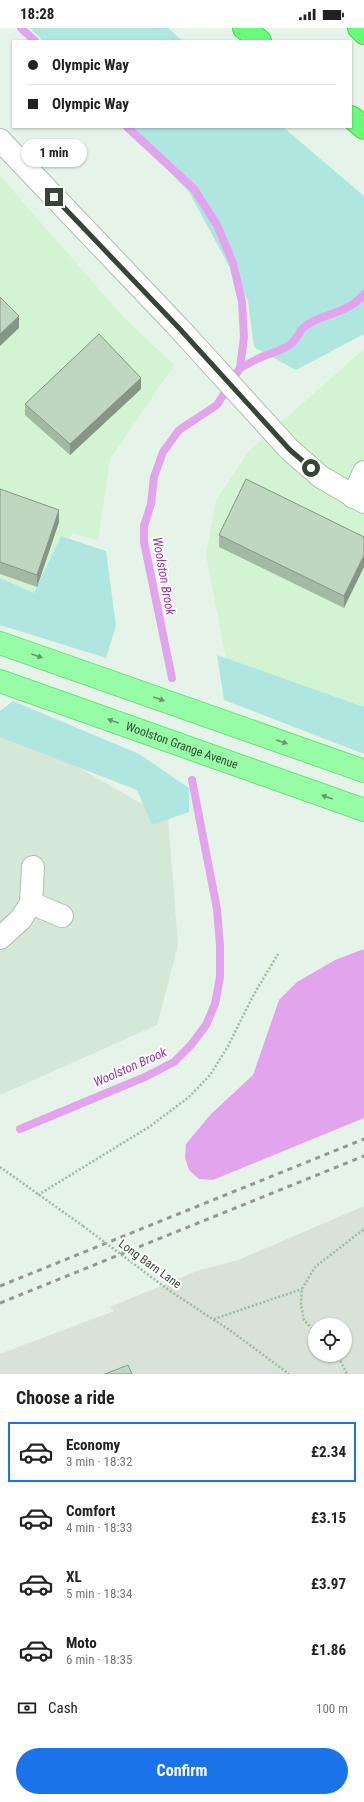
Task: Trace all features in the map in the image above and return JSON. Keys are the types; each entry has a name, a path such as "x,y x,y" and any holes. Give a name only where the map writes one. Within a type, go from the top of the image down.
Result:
{"highway":[{"path":"244,28 259,40"},
{"path":"359,28 364,32"},
{"path":"352,118 364,128"}],"main road":[{"path":"0,643 364,771"},
{"name":"Woolston Grange Avenue","path":"0,681 364,810"}],"street":[{"path":"0,140 178,327 290,450 322,477 358,500 364,472"},
{"path":"0,938 21,919 31,903 33,867"},
{"path":"31,903 62,916"}],"path":[{"path":"38,1195 149,1127 190,1097 210,1075 227,1048 254,994 278,954"},
{"name":"Long Barn Lane","path":"0,1167 83,1226 170,1291 289,1374"},
{"path":"308,1324 304,1320 301,1305 302,1289 315,1267 364,1229"},
{"path":"213,1320 302,1289"},
{"path":"341,1362 347,1374"}],"shaded area":[{"path":"30,28 168,28 182,40 42,40"},
{"path":"127,128 284,128 364,196 364,334 296,370 254,347 248,301 189,192"},
{"path":"0,176 125,319 174,365 110,459 98,540 72,533 39,615 0,603"},
{"path":"364,349 364,715 226,659 206,555 216,500 249,451"},
{"path":"61,536 106,551 116,626 106,658 0,625 0,578 34,593"},
{"path":"217,655 364,707 364,754 224,700"},
{"path":"13,701 139,754 189,788 189,812 152,825 137,790 0,737 0,711"},
{"path":"0,722 168,819 178,945 157,1025 0,1095"},
{"path":"364,949 364,1118 213,1180 199,1179 189,1170 185,1158 186,1144 211,1114 253,1075 279,1000 297,982 335,960"},
{"path":"364,1206 364,1374 0,1374 0,1354 114,1311 110,1307 197,1271 238,1260"}],"building":[{"path":"0,297 19,316 0,334"},
{"path":"99,334 141,378 70,444 25,404"},
{"path":"246,479 364,537 364,555 344,596 219,535"},
{"path":"0,489 59,510 37,575 0,562"},
{"path":"128,1365 132,1374 105,1374"}],"waterway":[{"path":"21,28 34,40"},
{"name":"Woolston Brook","path":"128,128 194,189 217,225 233,263 242,302 244,337 240,368 217,405 179,430 163,452 154,477 151,504 144,526 144,542 172,678"},
{"path":"240,368 261,357 286,347 295,340 306,326 346,308 359,300 364,294"},
{"name":"Woolston Brook","path":"20,1129 145,1077 174,1062 191,1045 206,1025 215,1004 220,977 220,946 217,909 192,780"}],"railway":[{"path":"0,1286 364,1139"},
{"path":"0,1303 364,1156"}],"route":[{"path":"54,197 178,327 290,450 311,468"}]}
